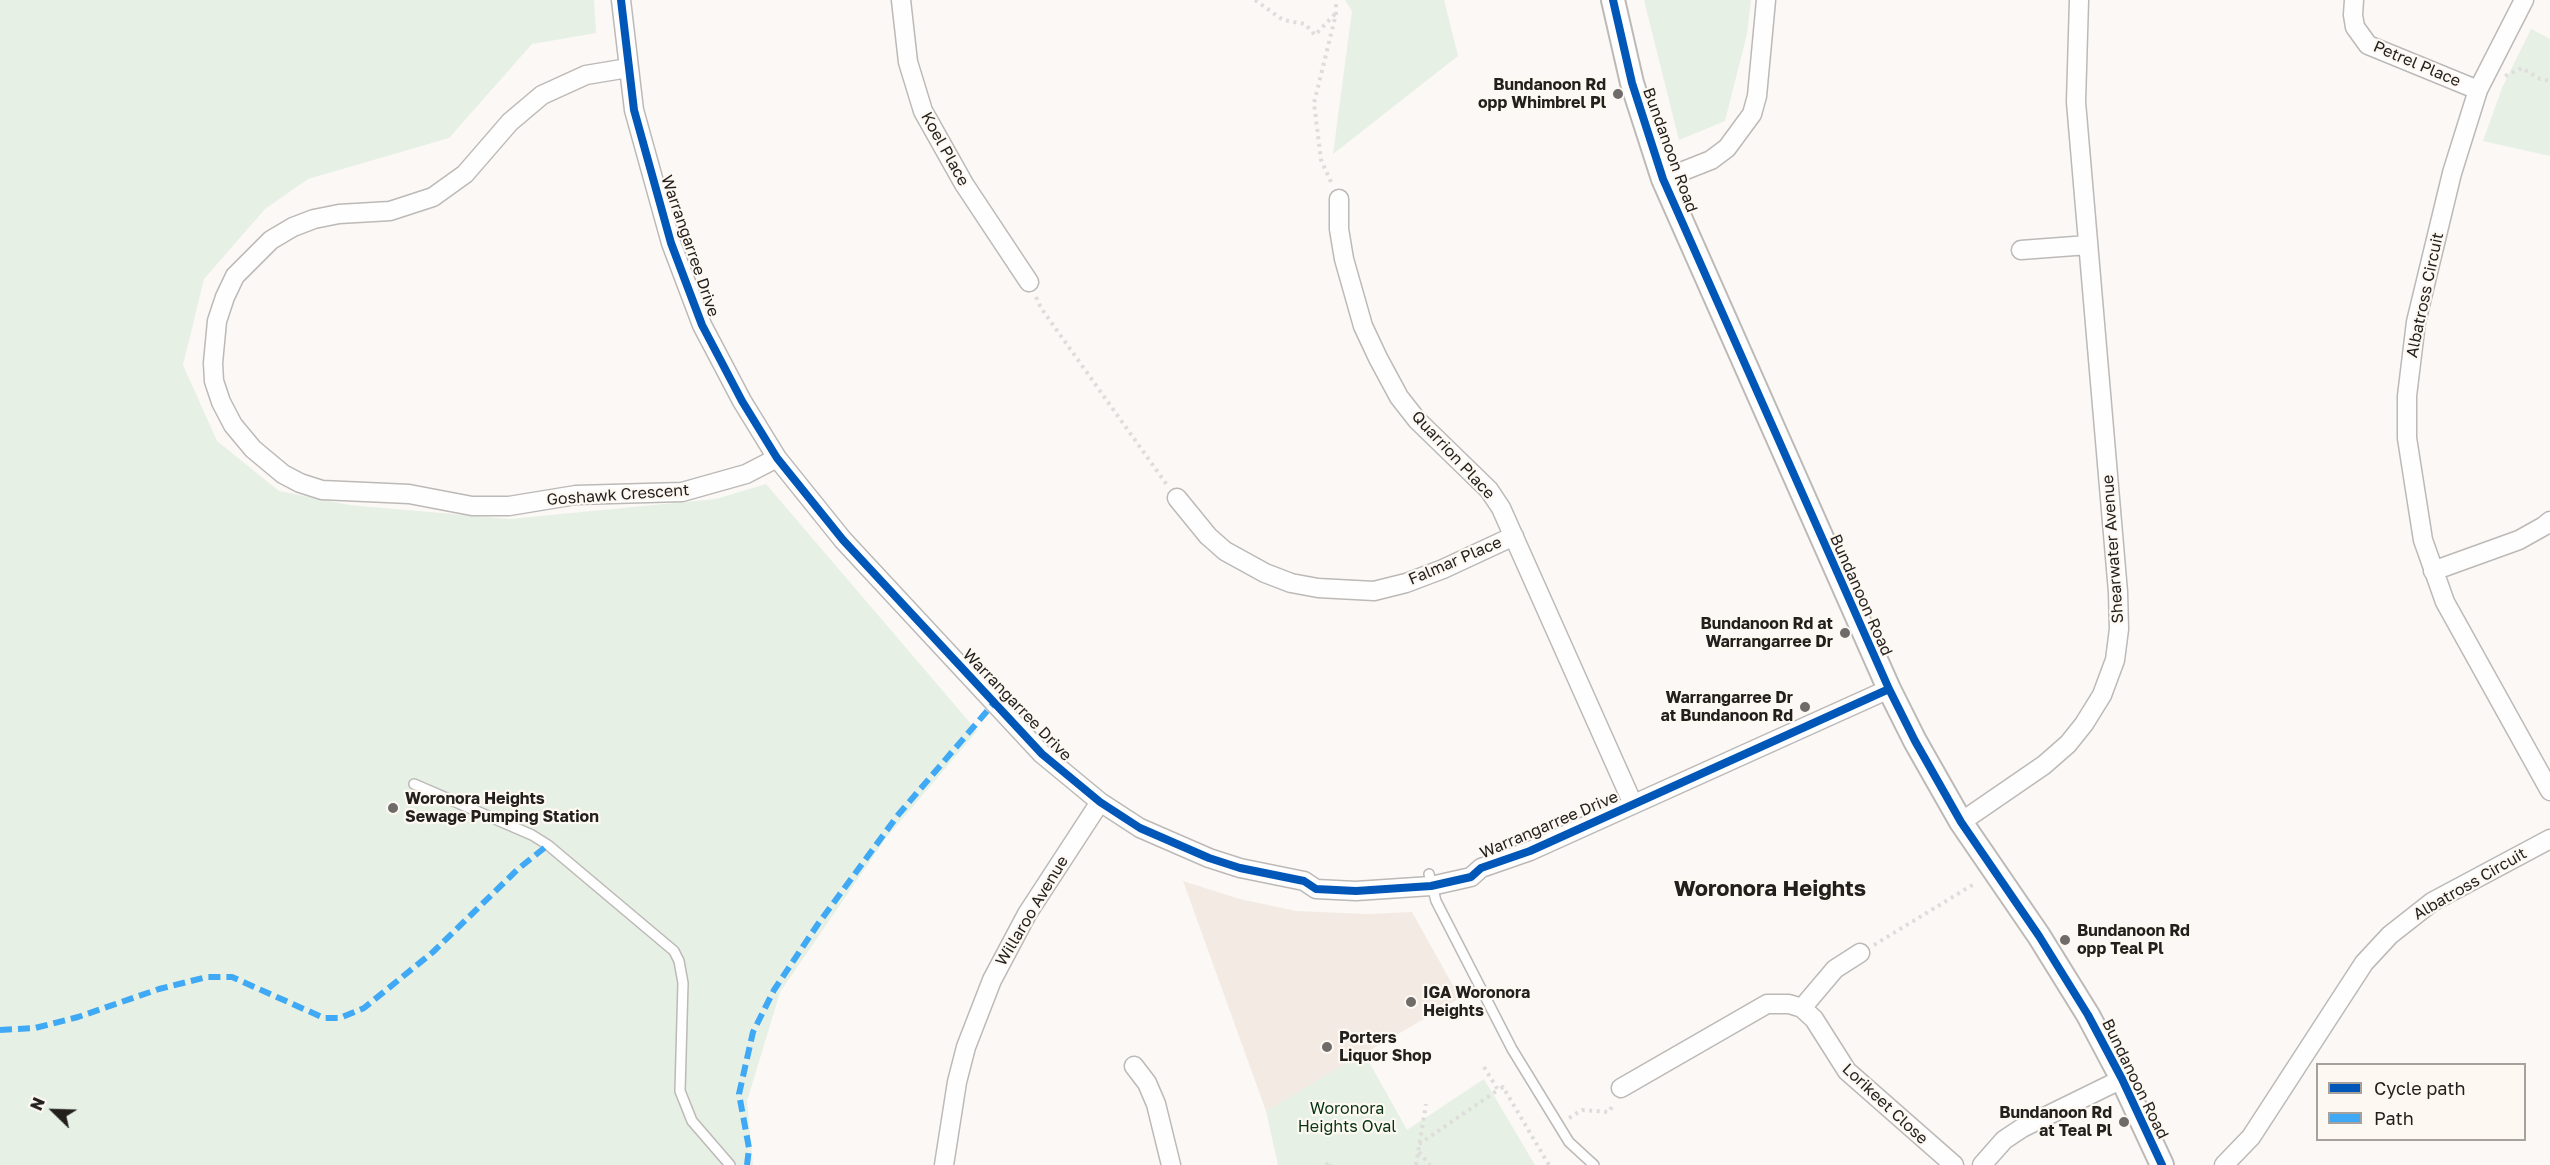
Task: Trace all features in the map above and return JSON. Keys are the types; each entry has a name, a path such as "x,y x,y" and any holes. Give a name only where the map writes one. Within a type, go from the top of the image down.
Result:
{"street":[{"name":"Warrangarree Drive","path":"621,0 634,110 656,194 686,285 724,368 777,458 843,540 1042,754 1101,802 1140,828 1209,858 1270,876 1304,881 1317,877 1430,880 1469,866 1480,868 1530,851 1889,689"},
{"name":"Koel Place","path":"901,0 908,62 923,111 964,184 1029,282"},
{"name":"Bundanoon Road","path":"1613,0 1632,83 1662,179 1889,689 1915,741 1961,822 2039,936 2088,1015 2122,1079 2162,1165"},
{"path":"1662,179 1711,160 1727,148 1752,114 1757,96 1766,0"},
{"name":"Shearwater Avenue","path":"1961,822 2044,765 2068,744 2102,695 2115,660 2119,629 2118,592 2076,102 2079,0"},
{"name":"Petrel Place","path":"2354,0 2355,27 2368,45 2478,90"},
{"name":"Albatross Circuit","path":"2524,0 2478,90 2452,173 2416,321 2410,361 2407,438 2416,508 2433,572 2445,602 2550,791"},
{"name":"Goshawk Crescent","path":"628,69 586,75 542,95 510,122 465,174 433,197 390,211 339,214 314,219 293,227 271,240 235,276 217,321 213,363 214,381 221,402 233,425 253,449 283,474 300,483 322,490 409,494 472,506 509,506 576,495 682,492 746,474 777,458"},
{"name":"Quarrion Place","path":"1339,199 1339,229 1344,259 1363,326 1378,358 1400,397 1418,420 1489,490 1502,508 1634,804"},
{"path":"2021,250 2088,245"},
{"name":"Falmar Place","path":"1177,498 1208,536 1246,564 1291,583 1326,589 1374,591 1406,583 1443,569 1514,536"},
{"path":"2433,572 2519,540 2550,521"},
{"name":"Willaroo Avenue","path":"944,1165 950,1117 959,1073 966,1047 992,980 1027,914 1101,802"},
{"name":"Albatross Circuit","path":"2224,1165 2251,1137 2364,963 2377,948 2402,924 2432,902 2550,839"},
{"path":"1621,1088 1767,1005 1778,1003 1802,1008 1835,969 1860,953"},
{"name":"Lorikeet Close","path":"1802,1008 1821,1028 1847,1071 1954,1165"},
{"path":"1134,1066 1147,1083 1156,1104 1171,1165"},
{"path":"1982,1165 2004,1140 2022,1128 2122,1079"}],"lane":[{"path":"414,784 532,835 674,951 679,961 683,983 680,1091 692,1121 730,1165"},
{"path":"1430,880 1440,909 1512,1049 1569,1142 1594,1165"}],"path":[{"path":"1255,0 1282,20 1305,24 1315,35 1336,14"},
{"path":"1336,0 1336,14 1314,104 1321,160 1339,199"},
{"path":"2478,90 2522,68 2540,79 2550,81"},
{"path":"1029,282 1041,308 1177,498"},
{"path":"1860,953 1974,884"},
{"path":"1484,1067 1498,1090"},
{"path":"1419,1144 1503,1087 1549,1165"},
{"path":"1558,1124 1582,1110 1609,1112 1621,1088"},
{"path":"1416,1165 1426,1104"},
{"path":"1418,1151 1430,1165"},
{"path":"1326,1165 1330,1162 1331,1165"}],"shaded area":[{"path":"1183,881 1240,899 1296,911 1368,914 1412,912 1460,998 1266,1111"}],"green space":[{"path":"0,0 594,0 596,33 532,44 449,138 308,179 265,209 204,279 183,365 217,441 279,491 349,505 510,519 716,499 766,484 977,731 886,838 780,992 747,1101 753,1165 0,1165"},
{"path":"1345,0 1444,0 1458,56 1333,154 1352,11"},
{"path":"1644,0 1751,0 1747,34 1725,121 1679,140"},
{"path":"2531,29 2550,39 2550,156 2483,141 2502,88"},
{"name":"Woronora Heights Oval","path":"1364,1053 1407,1130 1484,1079 1535,1165 1278,1165 1266,1111"}],"marked path":[{"path":"747,1165 749,1148 739,1094 753,1032 774,990 818,924 898,815 994,703"},
{"path":"0,1030 35,1028 78,1017 159,989 207,977 232,977 324,1018 340,1018 364,1008 433,952 518,869 548,845"}],"cycle path":[{"path":"621,0 634,110 671,243 702,325 742,401 777,458 843,540 1042,754 1100,802 1140,828 1209,858 1240,868 1304,881 1316,889 1356,891 1431,886 1471,877 1481,868 1530,851 1889,689"},
{"path":"1613,0 1632,83 1663,179 1889,689 1915,741 1961,822 2039,936 2088,1015 2122,1079 2162,1165"}],"place":[{"name":"Bundanoon Rd opp Whimbrel Pl","path":"1618,94"},
{"name":"Bundanoon Rd at Warrangarree Dr","path":"1845,633"},
{"name":"Warrangarree Dr at Bundanoon Rd","path":"1805,707"},
{"name":"Woronora Heights Sewage Pumping Station","path":"393,808"},
{"name":"Bundanoon Rd opp Teal Pl","path":"2065,940"},
{"name":"IGA Woronora Heights","path":"1411,1002"},
{"name":"Porters Liquor Shop","path":"1327,1047"},
{"name":"Bundanoon Rd at Teal Pl","path":"2124,1122"}],"district":[{"name":"Woronora Heights","path":"1770,889"}]}
